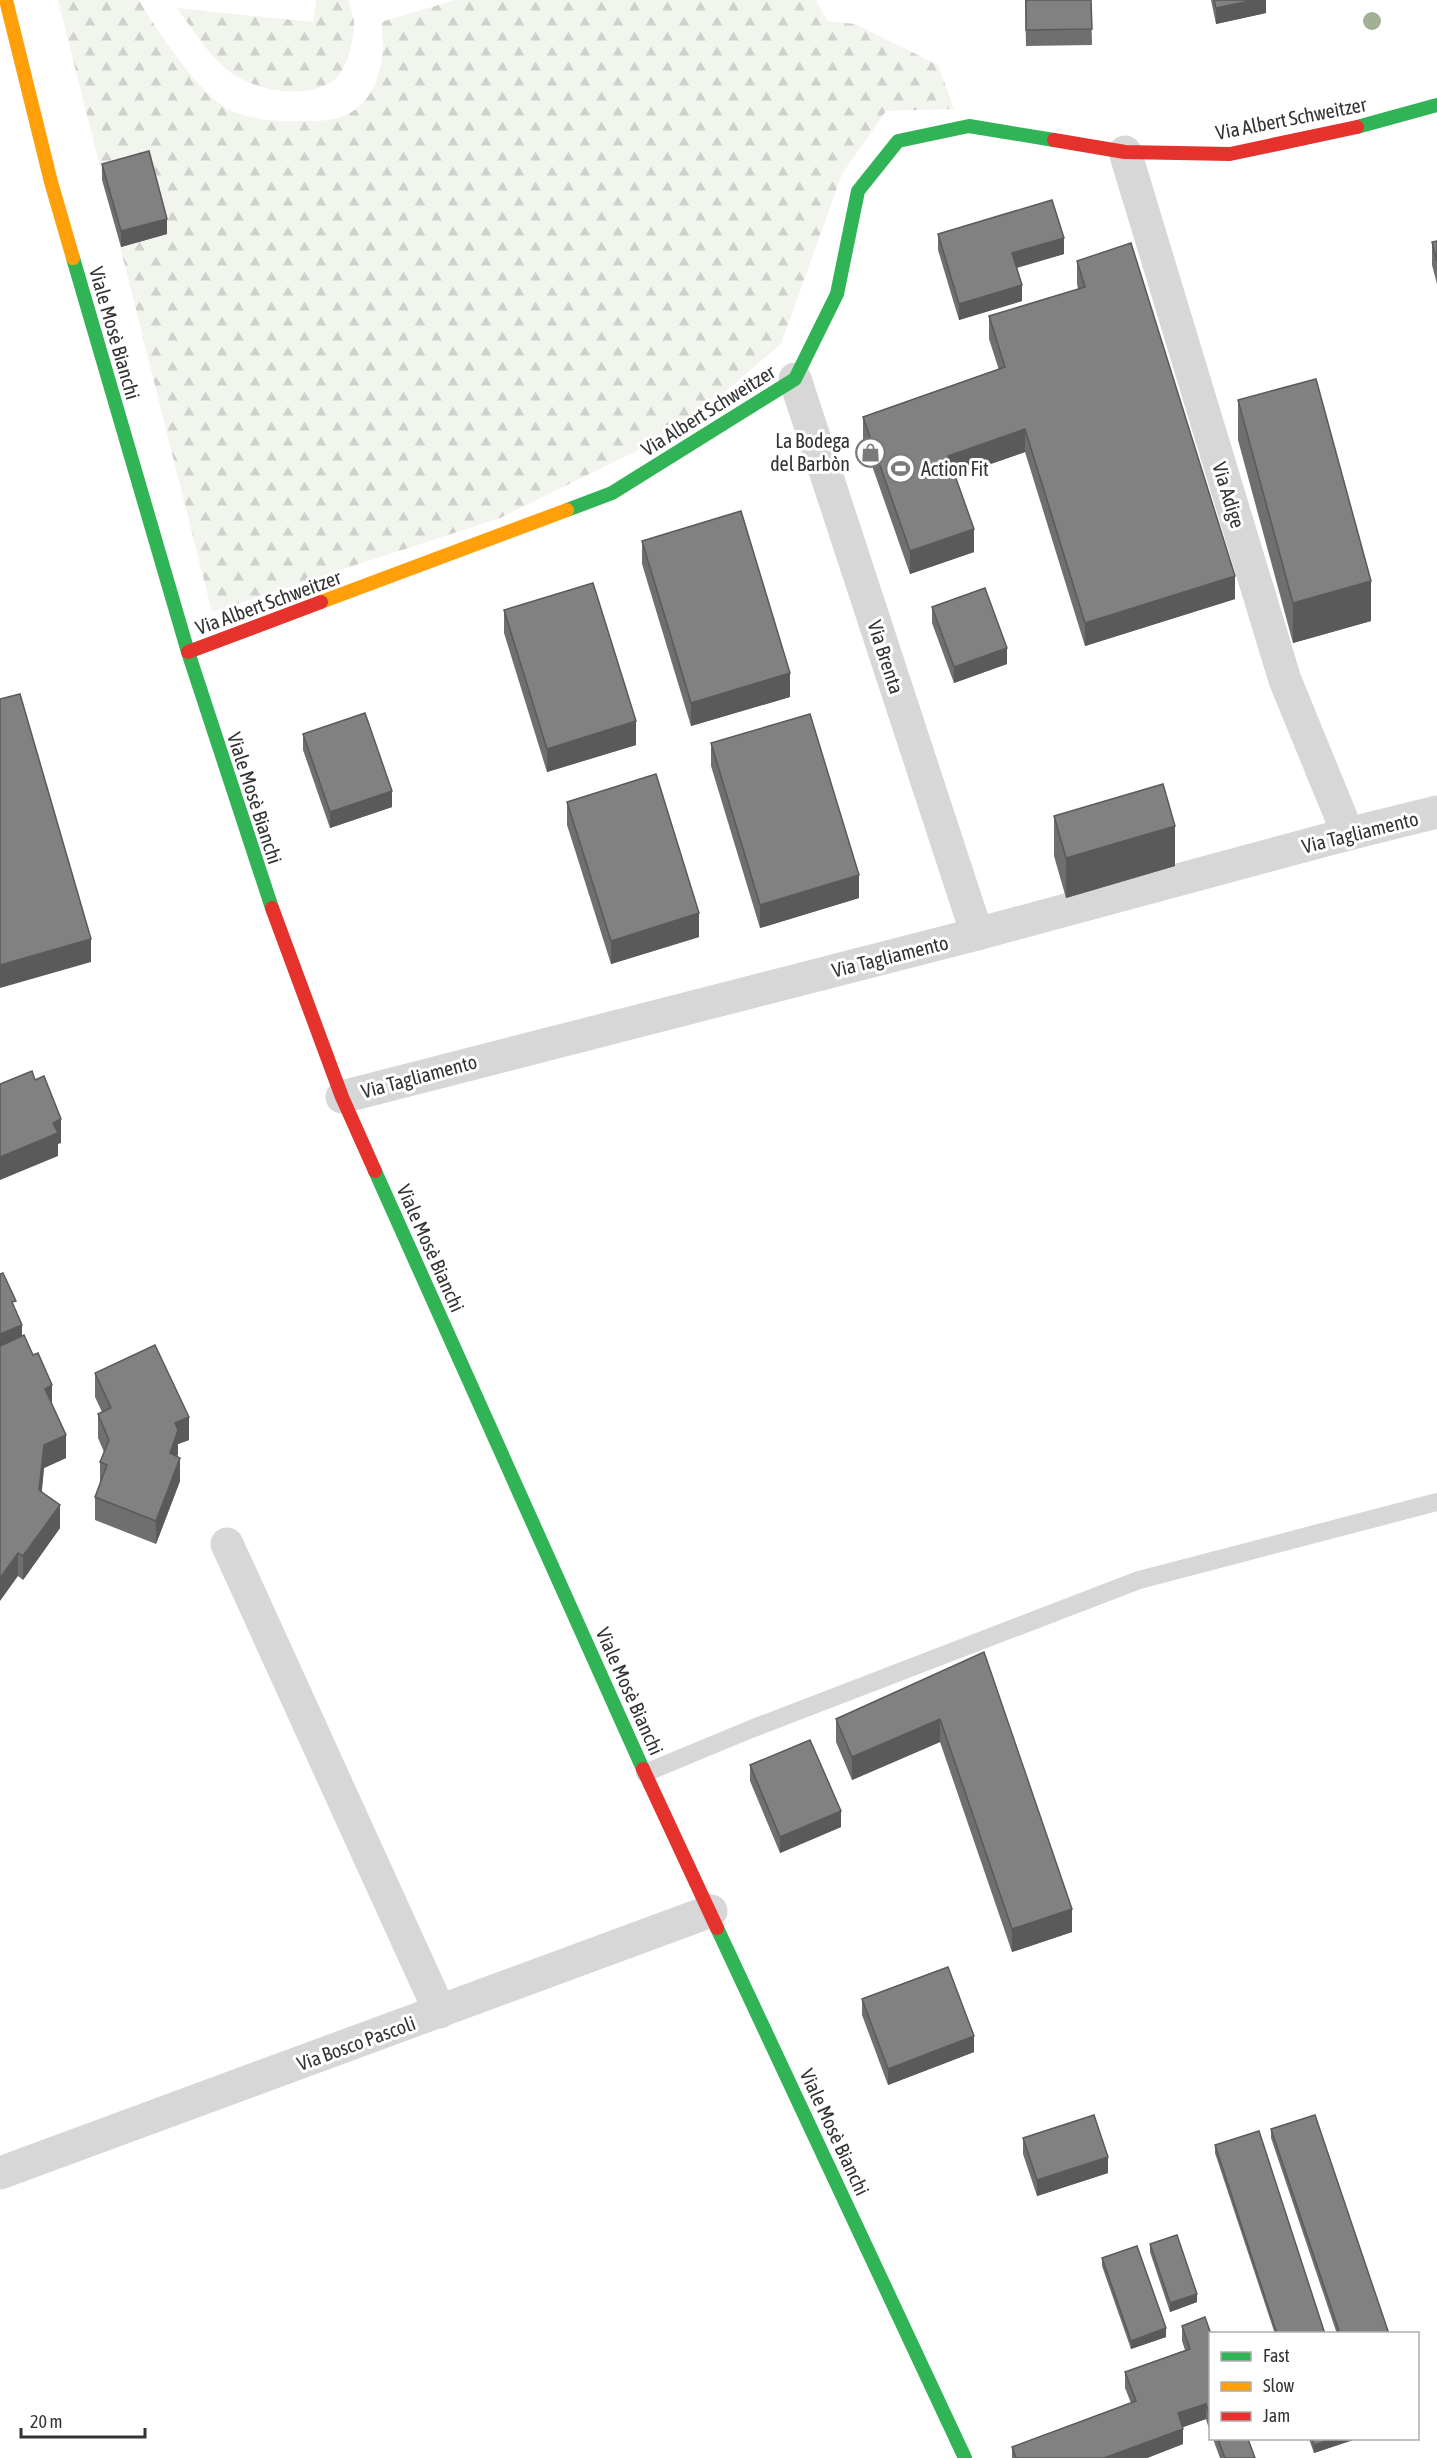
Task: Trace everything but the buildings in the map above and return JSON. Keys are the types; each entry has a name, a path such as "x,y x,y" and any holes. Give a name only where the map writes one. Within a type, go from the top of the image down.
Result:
{"main road":[{"name":"Viale Mosè Bianchi","path":"6,0 51,182 188,652 256,867 342,1097 645,1773 964,2458"},
{"name":"Via Albert Schweitzer","path":"188,652 612,493 795,378 837,294 858,191 898,141 969,126 1125,152 1230,154 1358,127 1437,105"}],"street":[{"name":"Via Adige","path":"1125,152 1285,680 1348,834"},
{"name":"Via Brenta","path":"795,378 977,934"},
{"name":"Via Tagliamento","path":"342,1097 977,934 1437,812"},
{"path":"227,1544 441,2012"},
{"name":"Via Bosco Pascoli","path":"0,2173 711,1911"}],"lane":[{"path":"645,1773 751,1729 1139,1580 1437,1502"}],"green space":[{"path":"58,0 139,0 179,60 205,90 228,109 269,120 326,120 344,116 356,109 373,89 378,76 383,49 381,22 455,0 816,0 827,21 855,24 938,65 954,109 886,111 842,174 781,344 681,429 500,518 212,612"},
{"path":"316,0 349,0 354,22 351,46 346,63 333,81 308,91 293,92 249,83 226,69 206,48 177,8 313,22"}],"traffic: fast":[{"path":"1357,127 1437,105"},
{"path":"567,510 612,493 795,379 837,294 858,191 898,141 969,126 1054,140"},
{"path":"73,258 188,652 272,908"},
{"path":"375,1171 643,1769"},
{"path":"717,1928 965,2458"}],"traffic: slow":[{"path":"6,0 51,182 73,258"},
{"path":"321,602 567,510"}],"traffic: jam":[{"path":"1054,140 1125,152 1230,154 1357,127"},
{"path":"188,652 321,602"},
{"path":"272,908 342,1097 375,1171"},
{"path":"643,1769 717,1928"}],"place":[{"name":"La Bodega del Barbòn","path":"871,452"},
{"name":"Action Fit","path":"900,468"}]}
